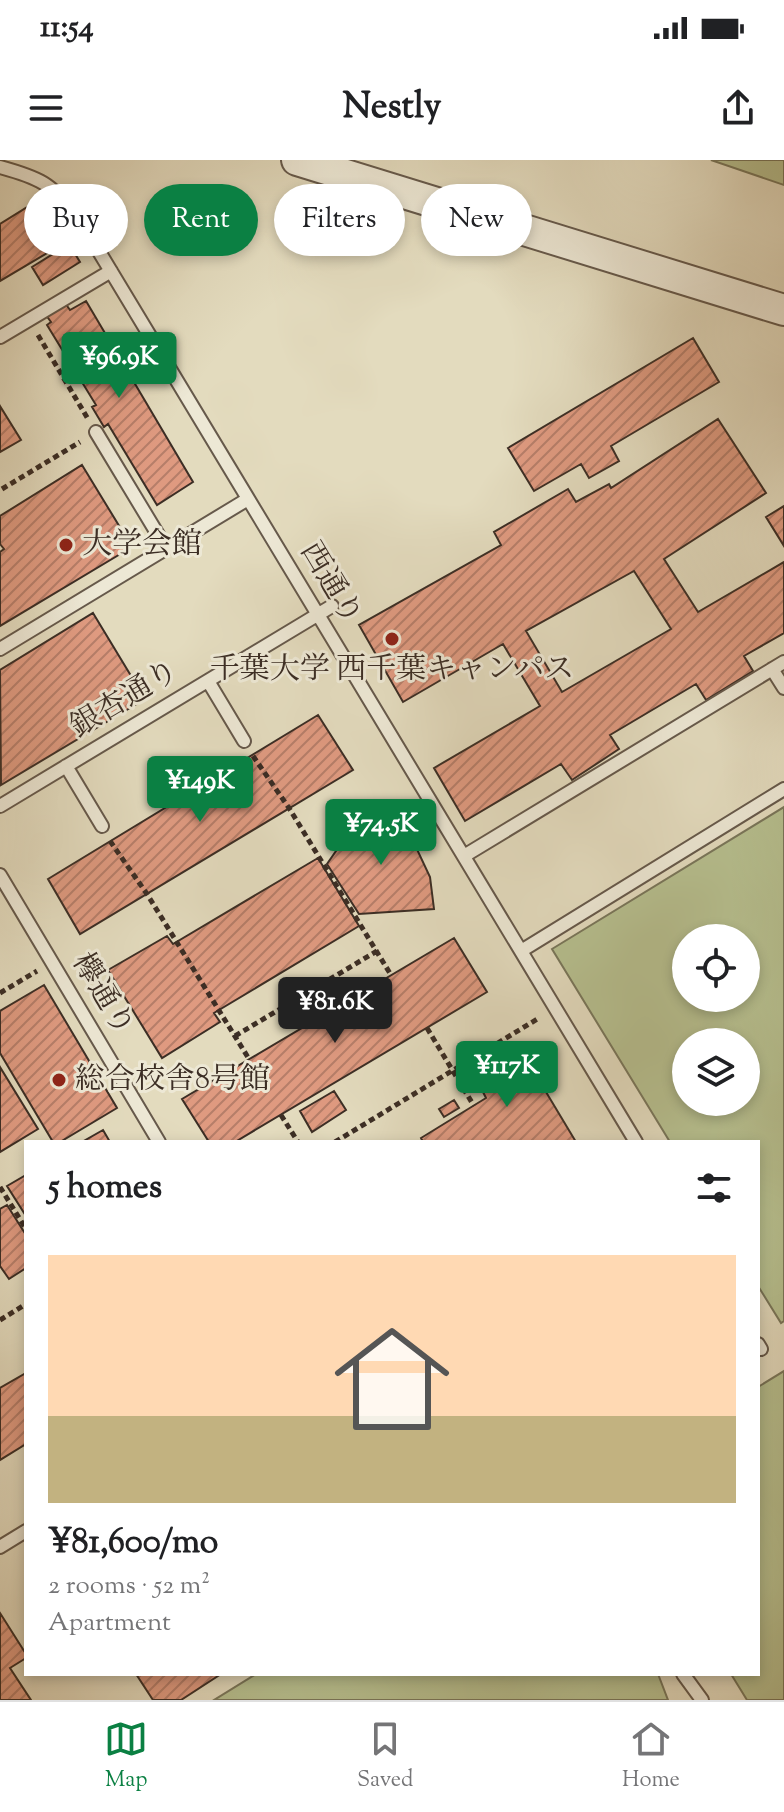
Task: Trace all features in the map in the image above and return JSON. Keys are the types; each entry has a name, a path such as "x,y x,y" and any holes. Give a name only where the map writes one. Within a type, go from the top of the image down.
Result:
{"street":[{"path":"297,160 784,310"}],"lane":[{"name":"西通り","path":"0,167 36,177 50,186 77,215 635,1140"},
{"path":"0,337 111,271"},
{"path":"96,432 166,548"},
{"path":"0,649 248,499"},
{"name":"銀杏通り","path":"0,806 332,606"},
{"path":"464,856 778,666 784,688"},
{"path":"208,681 244,741"},
{"path":"66,766 102,826"},
{"path":"521,951 784,789"},
{"name":"欅通り","path":"0,875 158,1140"},
{"path":"0,1547 24,1532"},
{"path":"684,1676 702,1700"}],"path":[{"path":"2,489 96,432 39,339 32,318"},
{"path":"252,755 289,808 391,975"},
{"path":"110,841 147,894 249,1059"},
{"path":"235,1036 377,951"},
{"path":"0,993 52,962"},
{"path":"338,1140 556,1008"},
{"path":"427,1028 474,1106"},
{"path":"281,1115 297,1140"},
{"path":"0,1187 24,1226"},
{"path":"0,1320 24,1305"}],"green space":[{"path":"711,160 784,160 784,185"},
{"path":"784,807 784,1321 781,1323 760,1289 760,1140 669,1140 552,949"},
{"path":"784,1371 784,1700 747,1700 732,1676 760,1676 760,1386"},
{"path":"253,1676 659,1676 668,1700 214,1700"}],"building":[{"path":"24,209 24,256 42,256 0,281 0,224"},
{"path":"50,256 76,256 80,262 43,285 32,267"},
{"path":"86,301 193,482 157,505 108,424 104,427 92,407 96,405 47,325 51,322 46,315 65,303 70,310"},
{"path":"693,338 719,382 611,446 619,461 589,478 581,464 534,491 508,448"},
{"path":"0,406 21,440 0,452"},
{"path":"718,419 766,493 664,559 698,612 784,562 784,633 744,656 753,671 706,700 696,684 610,735 619,749 572,780 561,764 465,821 434,768 540,706 503,644 403,702 359,625 501,545 494,532 568,489 576,502 609,484 611,488","holes":["634,571 671,629 562,692 526,631"]},
{"name":"大学会館","path":"82,465 132,547 0,626 0,552 4,549 0,544 0,516"},
{"path":"784,506 784,546 766,517"},
{"path":"93,613 145,699 1,785 0,670"},
{"path":"318,715 353,770 80,934 48,879"},
{"path":"370,802 390,817 415,845 430,877 434,909 359,914 327,864"},
{"path":"318,858 359,926 214,1013 220,1022 162,1058 108,970 167,936 173,944"},
{"path":"454,938 487,992 238,1140 208,1140 182,1099"},
{"name":"総合校舎8号館","path":"44,985 117,1108 63,1140 52,1140 0,1053 0,1011"},
{"path":"519,1047 575,1140 422,1140 486,1098 474,1074"},
{"path":"0,1067 38,1129 0,1152"},
{"path":"334,1091 346,1110 312,1132 300,1111"},
{"path":"454,1100 459,1108 444,1117 439,1109"},
{"path":"103,1130 109,1140 86,1140"},
{"path":"24,1176 24,1213 7,1186"},
{"path":"7,1205 24,1232 24,1269 9,1279 0,1266 0,1209"},
{"path":"24,1374 24,1445 0,1460 0,1388"},
{"path":"0,1613 24,1651 24,1659 10,1668 31,1700 0,1700"},
{"path":"137,1676 218,1676 181,1700 153,1700"}],"place":[{"name":"大学会館","path":"66,545"},
{"name":"千葉大学 西千葉キャンパス","path":"392,639"},
{"name":"総合校舎8号館","path":"59,1080"}]}
